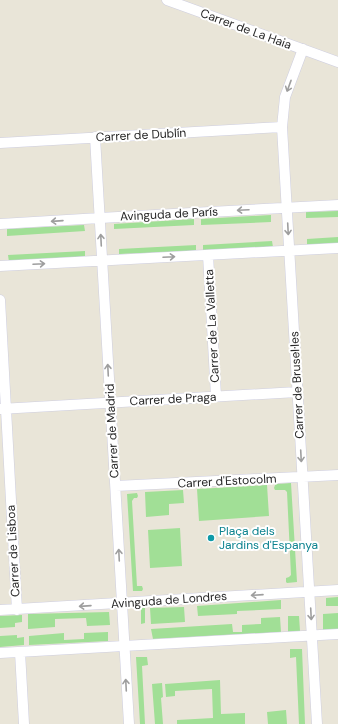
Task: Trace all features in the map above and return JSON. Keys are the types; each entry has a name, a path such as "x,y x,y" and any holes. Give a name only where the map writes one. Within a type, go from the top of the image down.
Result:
{"street":[{"name":"Carrer de La Haia","path":"167,0 338,62"},
{"name":"Carrer de Brusel·les","path":"302,49 285,97 282,127 317,724"},
{"name":"Carrer de Dublín","path":"0,143 282,127"},
{"name":"Carrer de Madrid","path":"95,137 129,724"},
{"name":"Avinguda de París","path":"0,224 338,205"},
{"path":"0,266 338,248"},
{"name":"Carrer de La Valletta","path":"208,255 216,396"},
{"name":"Carrer de Lisboa","path":"0,300 3,408 17,610"},
{"name":"Carrer de Praga","path":"3,408 298,392"},
{"name":"Carrer d'Estocolm","path":"116,486 338,475"},
{"name":"Avinguda de Londres","path":"0,610 338,590"},
{"path":"0,653 338,634"},
{"path":"20,652 24,724"}],"green space":[{"path":"338,211 338,217 306,218 306,212"},
{"path":"271,215 271,222 201,225 201,219"},
{"path":"194,219 194,225 114,229 114,224"},
{"path":"84,225 85,231 7,236 7,229"},
{"path":"338,237 338,244 307,245 307,239"},
{"path":"272,241 273,247 203,250 203,245"},
{"path":"196,245 196,251 119,254 119,249"},
{"path":"85,251 85,257 9,262 8,255"},
{"path":"291,483 297,582 287,583 286,578 291,575 287,492 285,490 275,490 274,488 277,484"},
{"path":"267,485 269,516 199,521 197,489"},
{"path":"183,490 184,503 169,504 169,515 146,517 145,492"},
{"path":"137,493 137,498 134,498 132,501 137,586 142,586 142,591 133,591 127,494"},
{"path":"180,528 182,566 150,568 148,530"},
{"path":"338,597 338,606 326,606 326,598"},
{"path":"281,600 281,609 237,611 237,614 198,616 197,606"},
{"path":"184,607 185,622 151,624 150,608"},
{"path":"141,608 145,608 145,623 141,624"},
{"path":"109,612 110,625 87,626 86,618 55,619 55,627 28,629 28,614"},
{"path":"338,613 338,629 323,630 323,614"},
{"path":"22,615 22,622 15,623 15,627 0,628 0,616"},
{"path":"288,616 299,616 300,631 288,632"},
{"path":"280,617 281,632 153,639 151,629 232,624 233,632 242,632 242,625 261,624 261,618"},
{"path":"108,632 108,641 29,645 29,636 64,633 64,640 84,639 84,633"},
{"path":"17,635 17,638 24,637 24,645 0,647 0,636"},
{"path":"290,649 302,649 305,724 299,724 296,657 290,658"},
{"path":"136,657 147,657 148,665 142,666 145,724 140,724"},
{"path":"220,680 221,714 245,713 245,724 177,724 177,720 213,718 212,689 175,691 175,696 166,697 165,684"},
{"path":"162,683 163,697 161,698 163,724 155,724 152,684"},
{"path":"286,710 287,724 268,724 267,712"}],"place":[{"name":"Plaça dels Jardins d'Espanya","path":"211,538"}]}
